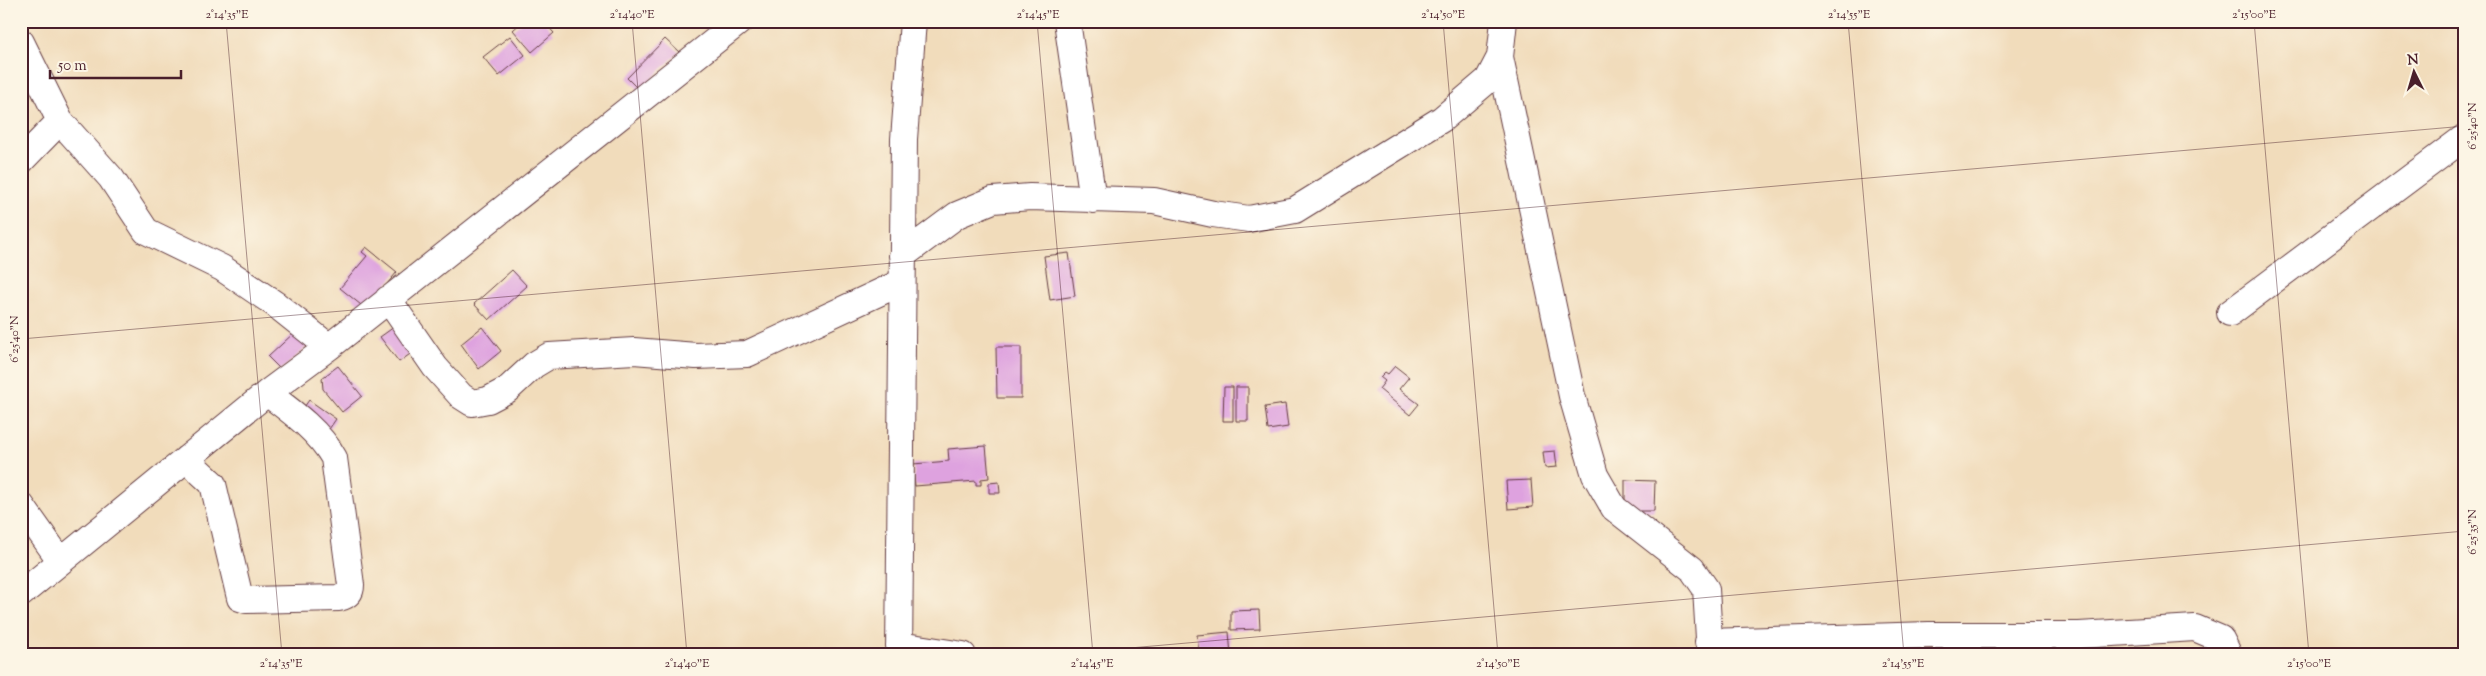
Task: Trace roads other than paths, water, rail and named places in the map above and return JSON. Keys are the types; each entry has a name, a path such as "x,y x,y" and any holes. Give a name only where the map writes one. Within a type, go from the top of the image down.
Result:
{"street":[{"path":"21,594 60,560 267,393 329,347 740,21"},
{"path":"913,21 904,139 899,650 963,655"},
{"path":"1067,21 1093,200"},
{"path":"1504,21 1500,57 1572,396 1595,475 1614,508 1692,569 1706,589 1709,648 1831,646 1938,635 2060,635 2195,628 2221,639 2229,655"},
{"path":"21,42 60,121 111,178 146,231 222,268 275,304 329,347"},
{"path":"902,256 957,216 993,200 1030,198 1154,201 1213,214 1249,219 1294,210 1442,119 1488,80 1500,57"},
{"path":"21,161 60,121"},
{"path":"2230,313 2465,137"},
{"path":"388,299 434,367 461,396 472,403 488,400 507,390 534,365 549,356 634,351 696,356 748,354 902,282"},
{"path":"186,460 213,484 240,598 246,600 340,598 346,596 351,591 351,584 334,458 328,447 298,416 267,393"},
{"path":"21,505 60,560"},
{"path":"1938,635 1966,655"},
{"path":"2060,635 2076,648 2079,655"}]}
